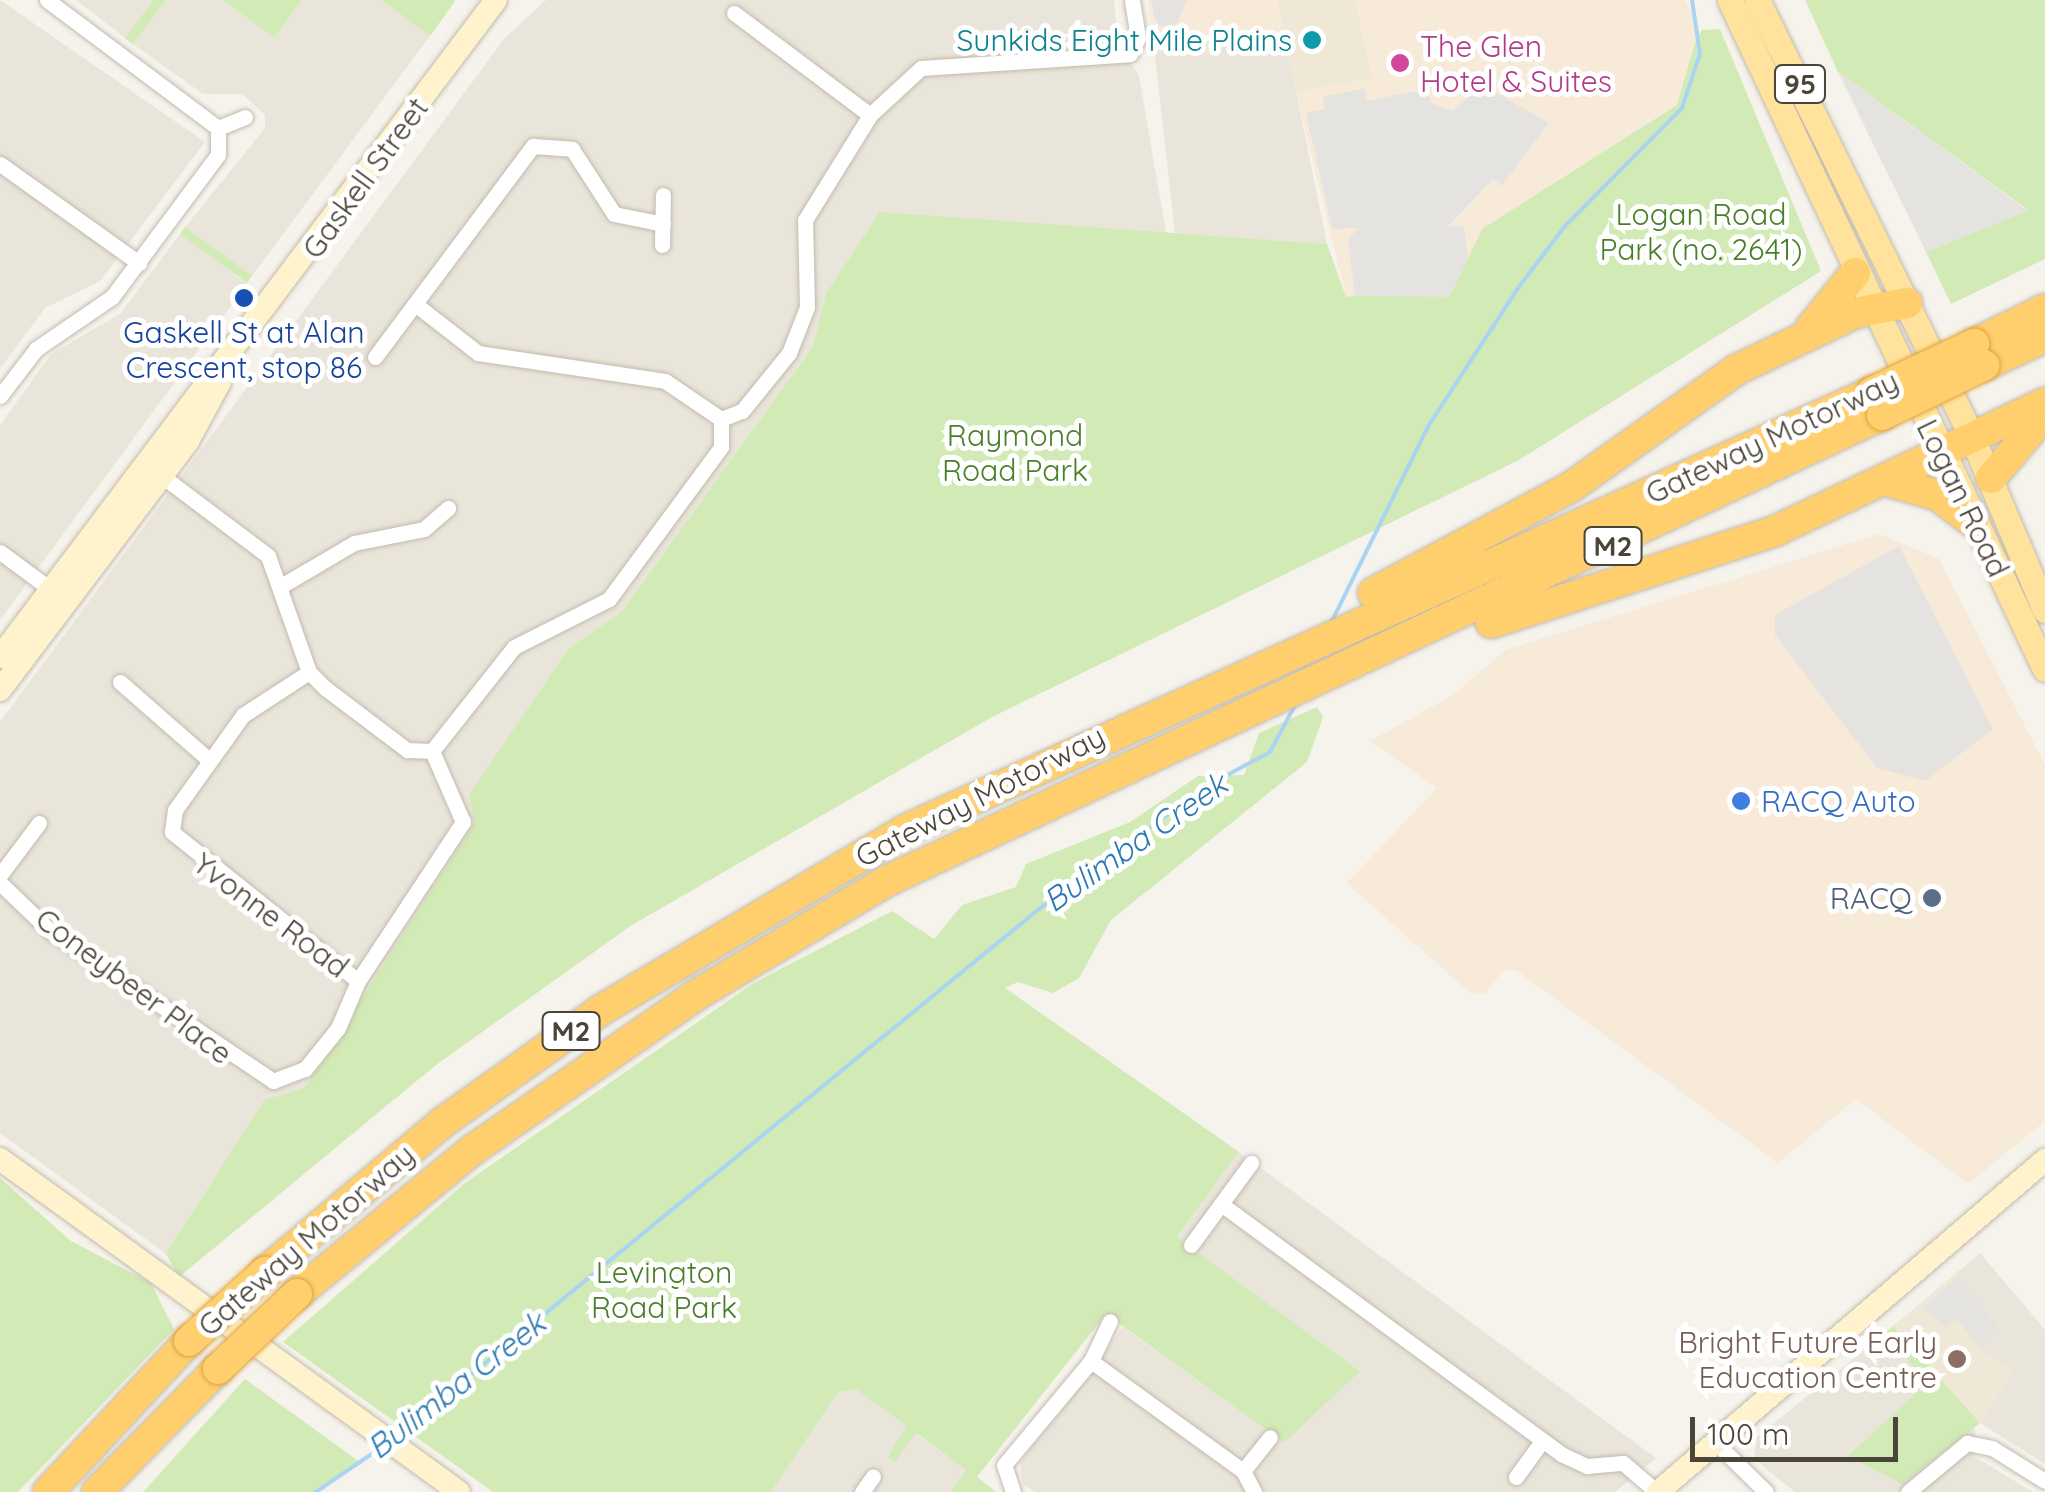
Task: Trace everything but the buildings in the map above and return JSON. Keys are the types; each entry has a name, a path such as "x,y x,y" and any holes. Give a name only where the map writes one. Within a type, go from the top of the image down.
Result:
{"highway":[{"path":"1806,336 1855,273"},
{"path":"1350,614 1559,494 1707,388 1806,336 1872,308 1907,302"},
{"name":"Gateway Motorway","path":"97,1492 297,1294 470,1151 698,994 952,846 1261,706 1340,678 1980,354 2045,309"},
{"name":"Gateway Motorway","path":"1980,354 2045,337"},
{"name":"Gateway Motorway","path":"48,1492 190,1340 443,1122 696,948 905,830 1293,648 1350,614 1877,403"},
{"path":"1340,678 1492,622 1752,539 2045,403"},
{"path":"1991,478 2045,414"},
{"path":"1884,480 1937,495 1973,522"}],"main road":[{"name":"Logan Road","path":"1730,0 1855,273 2045,668"},
{"name":"Logan Road","path":"1757,0 1972,437 2045,610"}],"street":[{"path":"47,0 218,128"},
{"path":"721,419 742,411 799,338 805,220 870,115 920,68 1119,59 1136,46 1132,0"},
{"name":"Gaskell Street","path":"0,657 58,594 153,470 235,352 496,1"},
{"path":"734,14 870,115"},
{"path":"218,128 245,117"},
{"path":"0,396 36,348 112,298 218,155 218,128"},
{"path":"376,357 522,158 545,141 582,157 614,214 663,224"},
{"path":"2,169 139,263"},
{"path":"662,246 663,196"},
{"path":"415,304 478,353 665,381 721,419"},
{"path":"432,751 514,647 608,599 721,446 721,419"},
{"path":"153,470 254,541 281,586 309,672 407,750 432,751"},
{"path":"281,586 354,543 424,529 448,508"},
{"path":"0,552 58,594"},
{"name":"Gaskell Street","path":"0,690 58,594"},
{"name":"Yvonne Road","path":"309,672 243,715 208,759 172,820 180,844 358,981"},
{"path":"120,682 208,759"},
{"path":"358,981 464,822 432,751"},
{"path":"0,876 39,823"},
{"name":"Coneybeer Place","path":"0,884 50,931 274,1081 305,1069 358,981"},
{"path":"0,1160 459,1492"},
{"path":"1221,1204 1542,1441 1587,1466 1623,1463 1658,1492 2045,1160"},
{"path":"1191,1245 1251,1163"},
{"path":"1013,1492 1004,1466 1091,1362 1110,1321"},
{"path":"1091,1362 1243,1470 1254,1492"},
{"path":"1243,1470 1270,1436"},
{"path":"1516,1478 1542,1441"},
{"path":"1716,1443 1766,1492"},
{"path":"1908,1492 1966,1443 1992,1448 2045,1481"},
{"path":"862,1492 873,1476"}],"shaded area":[{"path":"0,0 205,142 100,281 45,308 0,369"},
{"path":"76,0 153,0 125,38"},
{"path":"166,0 223,0 274,38 302,0 381,0 430,36 252,276 185,227 265,128 265,115 242,94 203,94 133,44"},
{"path":"546,0 1114,0 1118,42 1139,76 1166,233 880,213 826,293 813,346 622,611 569,648 475,822 305,1087 264,1100 166,1254 0,1133 0,722 504,39"},
{"path":"1148,0 1277,0 1287,47 1152,30"},
{"path":"1151,0 1187,0 1176,26 1157,27"},
{"path":"1277,0 1355,0 1372,78 1296,92"},
{"path":"1355,0 1685,0 1699,27 1677,105 1482,229 1449,297 1403,302 1402,291 1346,297 1296,92 1372,78"},
{"path":"1189,29 1224,45 1287,47 1327,244 1175,233 1152,30"},
{"path":"1838,72 2028,211 1926,252"},
{"path":"1482,85 1549,123 1502,186 1493,179 1447,227 1464,226 1468,259 1449,297 1355,296 1348,240 1358,228 1332,229 1306,113 1324,109 1323,97 1364,88 1367,101 1426,89 1431,103 1452,111"},
{"path":"180,234 247,284 0,620 0,425 51,354 120,314"},
{"name":"RACQ","path":"1879,534 1939,559 2045,765 2045,1121 1968,1184 1856,1099 1778,1163 1516,970 1503,970 1485,995 1470,993 1347,883 1437,788 1370,741 1453,695 1505,650"},
{"path":"1899,546 1993,729 1925,781 1877,768 1775,635 1775,615"},
{"path":"1239,1152 1656,1458 1615,1492 1035,1492 1023,1484 1020,1463 1123,1327 1284,1443 1359,1370 1177,1237"},
{"path":"1980,1253 2045,1330 2045,1464 1980,1423 2012,1372 1975,1346 1999,1326 1955,1274"},
{"name":"Bright Future Early Education Centre","path":"1955,1274 1999,1327 1976,1346 2012,1372 1980,1423 1893,1326"},
{"path":"1958,1277 1999,1327 1977,1345 1957,1319 1946,1327 1922,1308"},
{"path":"1885,1333 1975,1430 1975,1457 2033,1492 1795,1492 1754,1459 1757,1437"},
{"path":"855,1389 907,1427 888,1457 896,1461 915,1433 966,1470 951,1492 771,1492 838,1392"}],"green space":[{"path":"153,0 166,0 133,44 125,38"},
{"path":"223,0 302,0 274,38"},
{"path":"381,0 453,0 455,1 430,36"},
{"path":"1805,0 2045,0 2045,259 1951,304 1926,252 2028,210 1838,72"},
{"name":"Raymond Road Park","path":"1720,29 1821,271 1517,461 992,717 632,925 436,1065 179,1277 166,1254 264,1100 305,1087 475,822 469,795 569,648 622,611 813,346 826,293 880,212 1327,244 1346,297 1402,290 1449,297 1482,229 1677,105 1695,42 1702,30"},
{"path":"185,227 252,276 247,283 180,234"},
{"name":"Levington Road Park","path":"1317,707 1323,717 1307,762 1111,920 1079,978 1053,993 1018,982 1005,988 1239,1152 1177,1237 1360,1371 1284,1443 1106,1314 977,1477 996,1492 951,1492 966,1470 916,1433 895,1462 888,1457 906,1426 855,1389 838,1392 771,1492 493,1492 283,1342 465,1183 754,983 892,911 934,939 962,905 1016,887 1026,864 1130,822 1198,776 1244,775 1259,733"},
{"path":"0,1178 71,1241 151,1283 174,1329 18,1492 0,1492"},
{"path":"1893,1326 1980,1423 1902,1484 1848,1456 1927,1383 1885,1333"},
{"path":"245,1379 361,1463 316,1492 143,1492"}],"waterway":[{"name":"Bulimba Creek","path":"1332,621 1429,425 1518,288 1565,226 1682,108 1700,54 1692,0"},
{"name":"Bulimba Creek","path":"397,1435 1039,909 1205,787 1270,752 1296,703"},
{"name":"Bulimba Creek","path":"316,1492 382,1447"}],"place":[{"name":"Sunkids Eight Mile Plains","path":"1312,40"},
{"name":"The Glen Hotel & Suites","path":"1400,63"},
{"name":"Gaskell St at Alan Crescent, stop 86","path":"244,298"},
{"name":"RACQ Auto","path":"1741,801"},
{"name":"RACQ","path":"1932,898"},
{"name":"Bright Future Early Education Centre","path":"1957,1359"}],"park label":[{"name":"Logan Road Park (no. 2641)","path":"1701,231"}]}
